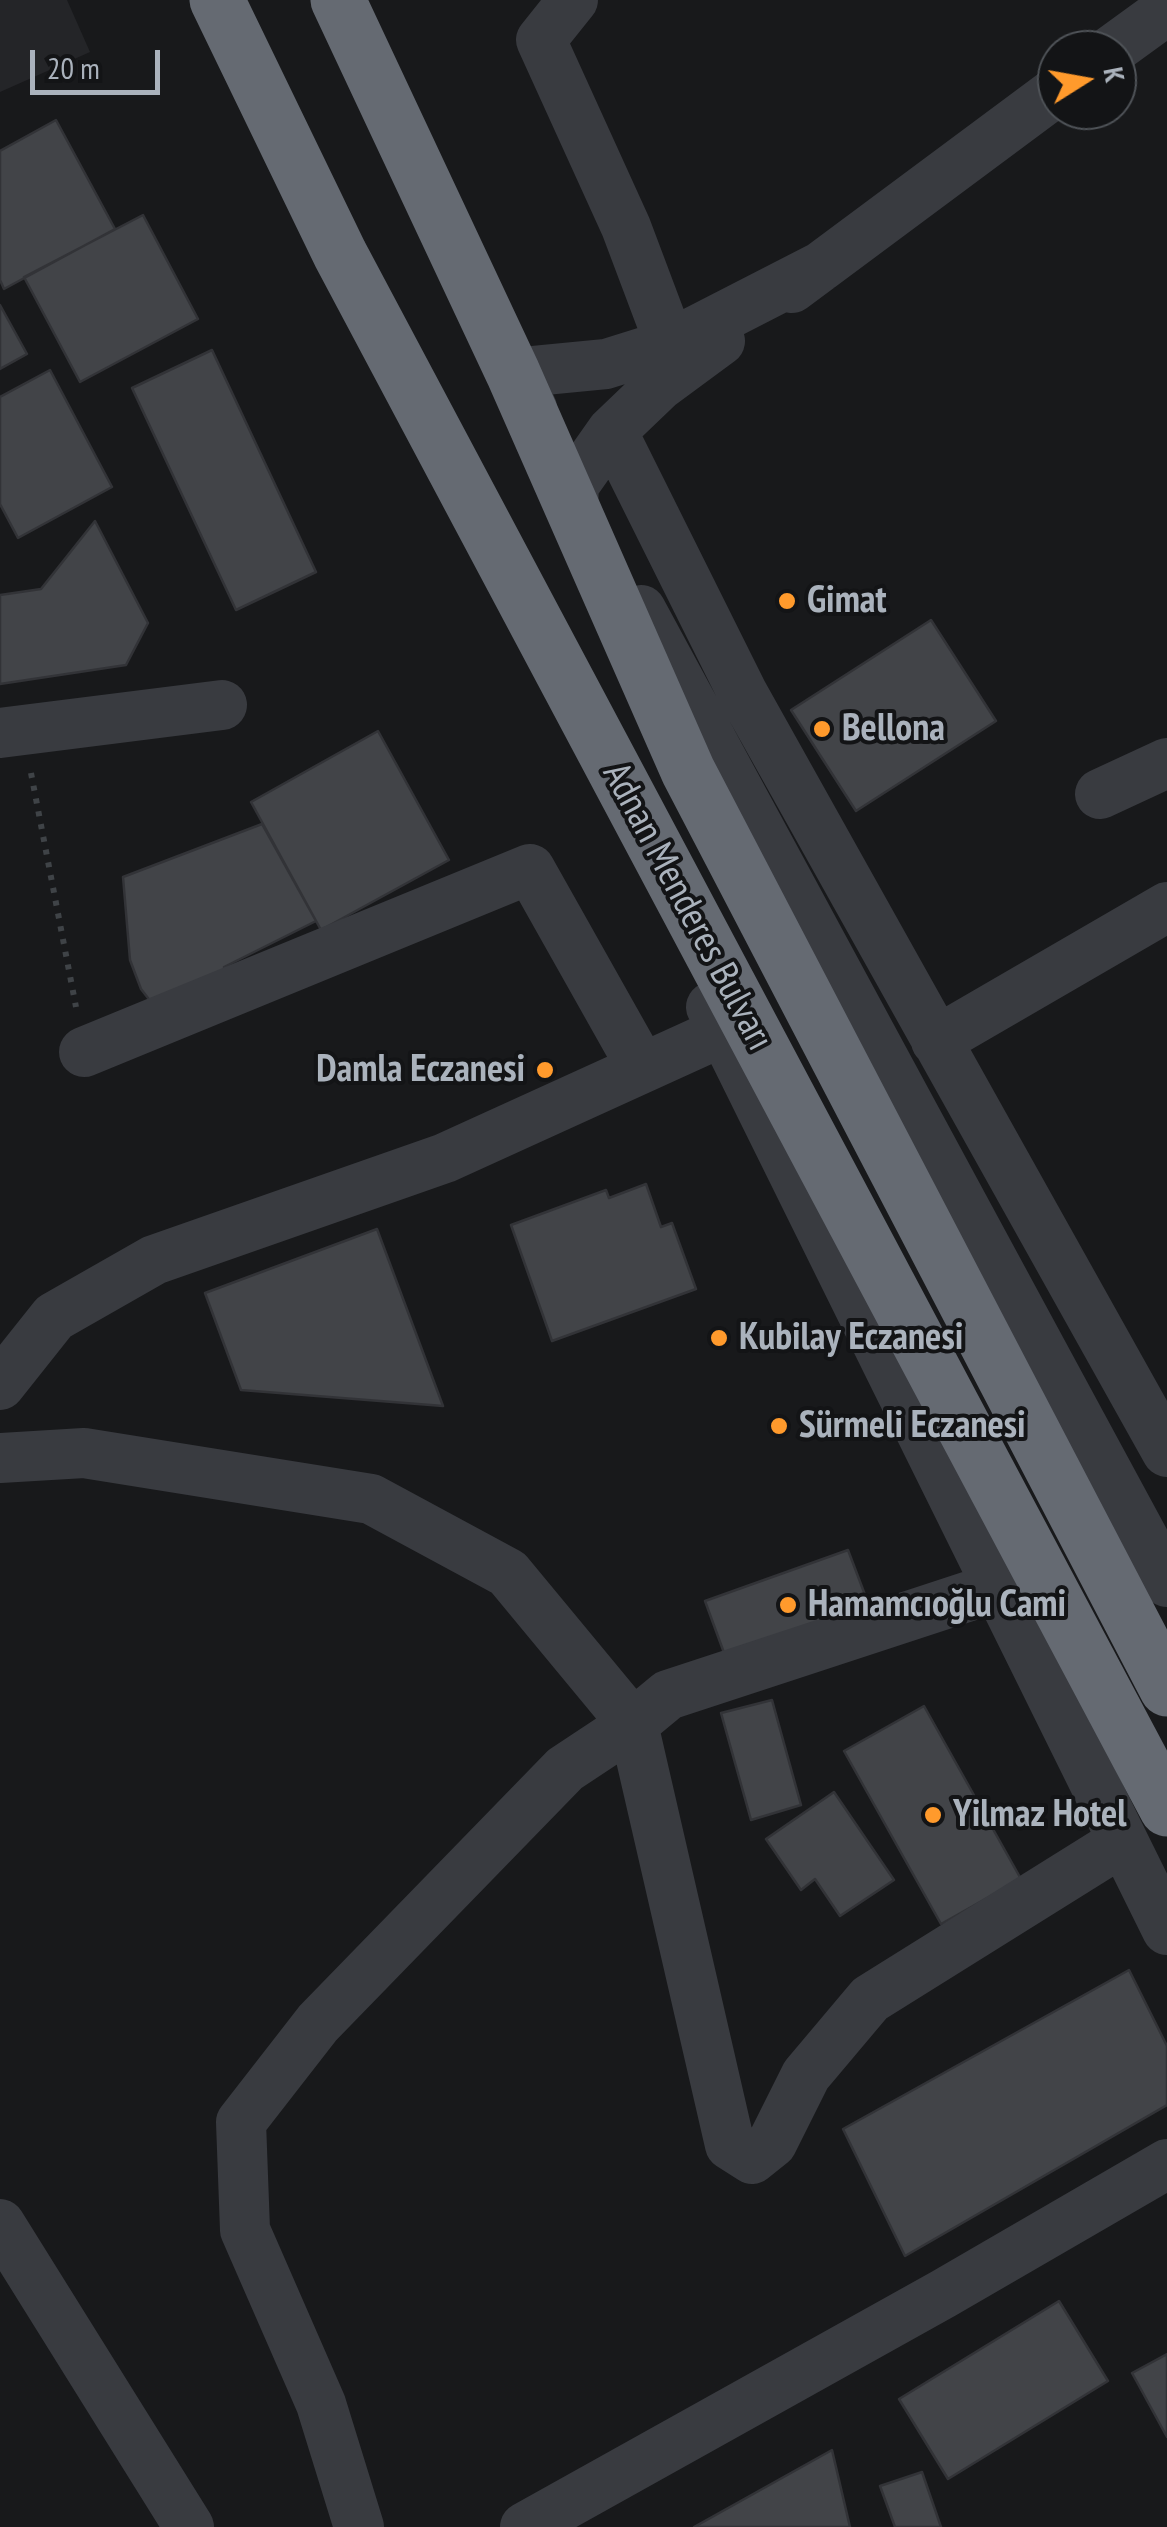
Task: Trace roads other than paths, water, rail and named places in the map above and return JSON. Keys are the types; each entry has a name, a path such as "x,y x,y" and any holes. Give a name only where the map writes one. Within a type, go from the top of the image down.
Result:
{"highway":[{"name":"Adnan Menderes Bulvarı","path":"217,0 340,254 1167,1810"},
{"name":"Adnan Menderes Bulvarı","path":"338,0 573,497 688,771 1167,1689"}],"street":[{"path":"573,0 541,40 626,227 670,344"},
{"path":"1130,30 1148,10"},
{"path":"1037,106 659,386 612,431 573,497 1167,1582"},
{"path":"340,254 1167,1930"},
{"path":"513,373 606,364 670,344 820,267"},
{"path":"612,431 742,692 1167,1452"},
{"path":"12,732 222,705"},
{"path":"1100,794 1167,764"},
{"path":"84,1052 530,870 642,1068"},
{"path":"936,1041 1167,907"},
{"path":"0,1385 54,1317 154,1260 444,1158 724,1031"},
{"path":"0,1458 84,1453 371,1498 508,1573 634,1724 730,2145 752,2159 772,2143 806,2076 870,1999 1122,1840"},
{"path":"359,2527 322,2404 245,2230 241,2122 318,2022 565,1769 634,1724 668,1695 997,1586"},
{"path":"525,2527 1167,2164"},
{"path":"6,2247 188,2527"}],"place":[{"name":"Gimat","path":"787,601"},
{"name":"Bellona","path":"822,729"},
{"name":"Damla Eczanesi","path":"545,1070"},
{"name":"Kubilay Eczanesi","path":"719,1338"},
{"name":"Sürmeli Eczanesi","path":"779,1426"},
{"name":"Hamamcıoğlu Cami","path":"788,1605"},
{"name":"Yilmaz Hotel","path":"933,1815"}]}
